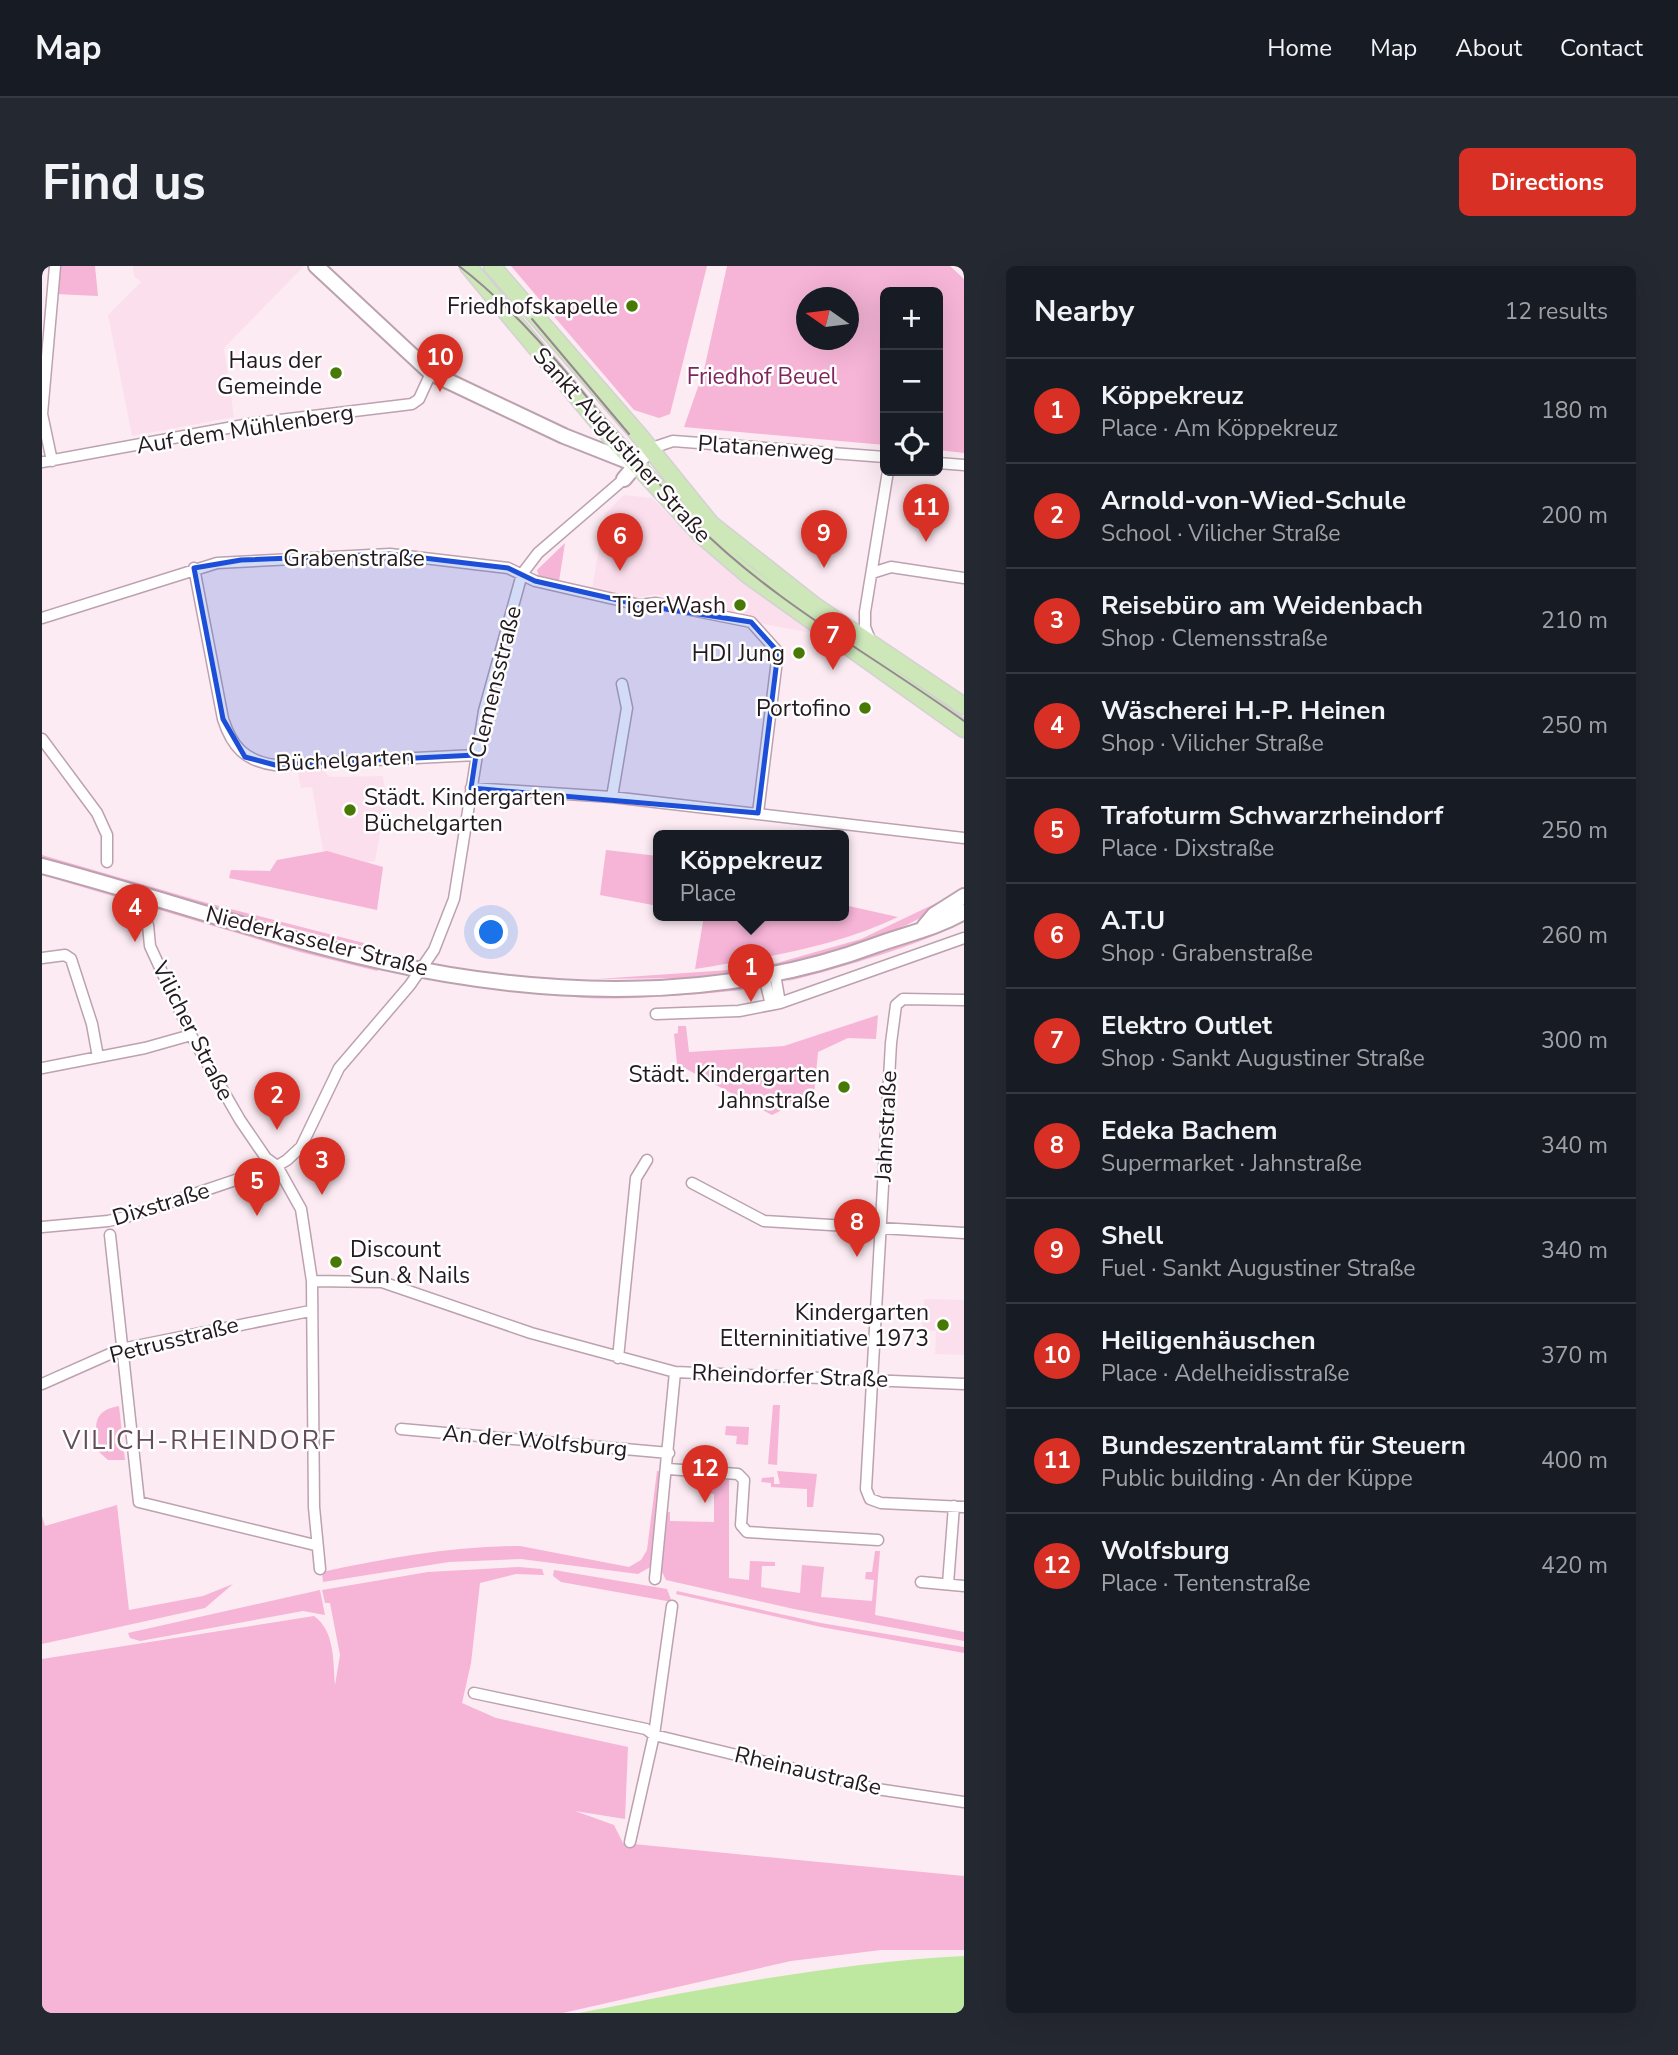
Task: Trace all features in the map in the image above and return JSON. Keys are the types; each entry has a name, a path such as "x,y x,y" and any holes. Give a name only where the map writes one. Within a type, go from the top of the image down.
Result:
{"main road":[{"path":"316,266 429,377 582,444 635,464"},
{"name":"Sankt Augustiner Straße","path":"468,266 516,327 677,512 732,563 964,729"},
{"name":"Sankt Augustiner Straße","path":"492,266 711,524 772,574 964,706"},
{"name":"Clemensstraße","path":"624,479 649,449"},
{"name":"Niederkasseler Straße","path":"42,866 275,934 421,969 531,984 582,987 663,988 770,975 849,955 924,927 940,926 964,912"},
{"name":"Niederkasseler Straße","path":"924,927 934,915 964,896"}],"street":[{"path":"47,462 42,414 55,266"},
{"name":"Auf dem Mühlenberg","path":"47,462 255,423 412,404 419,399 429,377"},
{"name":"Platanenweg","path":"649,449 673,441 880,457"},
{"path":"943,463 964,465"},
{"path":"871,642 865,626 865,612 887,476"},
{"name":"Clemensstraße","path":"277,1166 301,1147 340,1068 421,969 439,939 454,899 484,711 522,574 538,553 624,479"},
{"path":"875,552 891,567"},
{"name":"Grabenstraße","path":"42,618 194,568 240,560 390,554 509,568 536,581 640,605 656,603 751,622 778,652 758,813"},
{"path":"872,573 891,567 964,578"},
{"name":"Büchelgarten","path":"194,568 223,719 229,737 245,757 258,763 275,765 476,755"},
{"path":"842,624 859,621 865,612"},
{"path":"612,797 627,708 622,684"},
{"path":"42,739 97,813 107,835 107,862"},
{"path":"471,788 612,797 964,838"},
{"name":"Vilicher Straße","path":"148,925 150,946 191,1035 240,1120 266,1157 277,1166"},
{"path":"656,1014 738,1011 775,1004 964,938"},
{"path":"42,958 65,955 71,959 92,1024 98,1057"},
{"path":"770,975 775,1004"},
{"name":"Jahnstraße","path":"959,1507 870,1499 866,1489 880,1228 896,1005 903,999 964,1000"},
{"path":"42,1068 191,1035"},
{"path":"618,1358 636,1178 646,1160"},
{"path":"277,1166 301,1209 312,1282 310,1311 315,1545 320,1569"},
{"name":"Dixstraße","path":"42,1227 117,1219 277,1166"},
{"path":"692,1183 764,1221 964,1233"},
{"path":"110,1235 139,1502 315,1545"},
{"name":"Rheindorfer Straße","path":"312,1282 382,1282 438,1304 618,1358 675,1372 873,1378 964,1384"},
{"name":"Petrusstraße","path":"42,1384 121,1349 310,1311"},
{"path":"655,1579 668,1469 675,1372"},
{"name":"An der Wolfsburg","path":"401,1429 669,1453"},
{"path":"668,1469 738,1474 744,1480 741,1525 747,1532 878,1540"},
{"path":"948,1584 959,1507"},
{"path":"921,1582 964,1586"},
{"path":"630,1842 654,1735 672,1605"},
{"name":"Rheinaustraße","path":"474,1693 646,1729 654,1735 877,1789 964,1802"}],"highlighted area":[{"path":"390,554 446,558 508,568 535,581 640,605 751,622 778,652 758,813 471,788 476,755 275,765 245,757 223,719 194,568 241,560"}],"shaded area":[{"path":"133,266 304,266 224,348 234,417 132,436 108,315 141,282 134,276"},
{"path":"624,495 652,498 708,554 812,633 758,623 655,594 637,598 592,589 605,514"},
{"name":"Städt. Kindergarten Büchelgarten","path":"297,768 320,768 330,777 383,776 386,801 375,861 368,862 323,851 312,787 301,788"},
{"name":"Kindergarten Elterninitiative 1973","path":"924,1299 964,1300 964,1355 935,1354 936,1331 922,1330"},
{"path":"964,1956 964,2013 579,2013 818,1971"}],"green space":[{"path":"59,266 95,266 98,296 56,294"},
{"name":"Friedhof Beuel","path":"511,266 707,266 670,414 659,418 634,410"},
{"name":"Friedhof Beuel","path":"727,266 950,266 964,279 964,453 943,451 943,287 880,287 880,445 684,427 704,370"},
{"path":"565,543 559,581 539,577 537,570"},
{"path":"606,850 653,855 653,905 600,895"},
{"path":"327,851 383,867 377,910 229,878 231,870 270,871 277,860"},
{"path":"42,855 200,901 383,948 382,951 218,909 42,858"},
{"path":"42,872 297,948 379,968 377,971 300,952 42,875"},
{"path":"951,896 933,910 885,934 829,952 752,970 861,939"},
{"path":"849,906 898,917 824,944 695,969 703,921 849,921"},
{"path":"964,918 954,926 910,945 784,982 911,941"},
{"path":"745,971 689,978 597,979"},
{"path":"749,986 749,989 652,997 597,998 563,994 630,995"},
{"path":"878,1015 876,1039 848,1038 818,1052 814,1094 772,1115 677,1064 674,1034 678,1033 678,1026 686,1026 689,1052 784,1046"},
{"path":"773,1405 780,1405 777,1465 768,1464"},
{"path":"119,1406 125,1460 108,1460 98,1451 97,1422 103,1412"},
{"path":"726,1426 749,1427 748,1445 736,1444 737,1436 725,1435"},
{"path":"657,1471 663,1471 652,1566 638,1574 521,1559 449,1562 323,1582 322,1572 470,1548 520,1546 629,1567 641,1560 647,1550"},
{"path":"777,1471 817,1474 813,1507 807,1507 807,1489 771,1487 771,1483 761,1482 762,1478 774,1477 774,1484 780,1484"},
{"path":"701,1476 729,1478 729,1578 749,1580 750,1561 775,1562 775,1566 762,1566 761,1587 800,1593 802,1565 824,1567 821,1597 872,1601 874,1580 865,1579 866,1572 872,1572 875,1551 880,1551 875,1615 964,1632 964,1641 794,1609 666,1580 660,1568 665,1512 670,1512 670,1521 714,1522 714,1494 699,1492"},
{"path":"117,1505 129,1610 203,1596 233,1584 205,1608 42,1644 42,1516 45,1526"},
{"path":"519,1567 542,1569 544,1575 516,1574 480,1583 471,1663 462,1703 496,1718 628,1747 625,1819 575,1811 614,1825 623,1843 964,1876 964,1950 881,1950 791,1961 563,2013 42,2013 42,1659 314,1616 321,1622 329,1638 335,1685 340,1655 330,1603 325,1603 322,1590 428,1572"},
{"path":"554,1570 667,1589 672,1602 561,1582 553,1576"},
{"path":"320,1590 325,1615 303,1611 140,1641 130,1638 128,1633"},
{"path":"677,1591 821,1623 964,1647 964,1653 821,1627 676,1594"}],"tram line":[{"path":"459,266 493,294 524,325 665,491 725,551 790,603 964,721"},
{"path":"532,319 629,434"}],"place":[{"name":"Friedhofskapelle","path":"632,306"},
{"name":"Haus der Gemeinde","path":"336,373"},
{"name":"Heiligenhäuschen","path":"440,392"},
{"name":"Bundeszentralamt für Steuern","path":"926,542"},
{"name":"Shell","path":"824,568"},
{"name":"A.T.U","path":"620,571"},
{"name":"TigerWash","path":"740,605"},
{"name":"HDI Jung","path":"799,653"},
{"name":"Elektro Outlet","path":"833,670"},
{"name":"Portofino","path":"865,708"},
{"name":"Städt. Kindergarten Büchelgarten","path":"350,810"},
{"name":"Wäscherei H.-P. Heinen","path":"135,942"},
{"name":"Köppekreuz","path":"751,1002"},
{"name":"Städt. Kindergarten Jahnstraße","path":"844,1087"},
{"name":"Arnold-von-Wied-Schule","path":"277,1130"},
{"name":"Reisebüro am Weidenbach","path":"322,1195"},
{"name":"Trafoturm Schwarzrheindorf","path":"257,1216"},
{"name":"Edeka Bachem","path":"857,1257"},
{"name":"Discount Sun & Nails","path":"336,1262"},
{"name":"Kindergarten Elterninitiative 1973","path":"943,1325"},
{"name":"Wolfsburg","path":"705,1503"}],"district":[{"name":"VILICH-RHEINDORF","path":"200,1440"}]}
